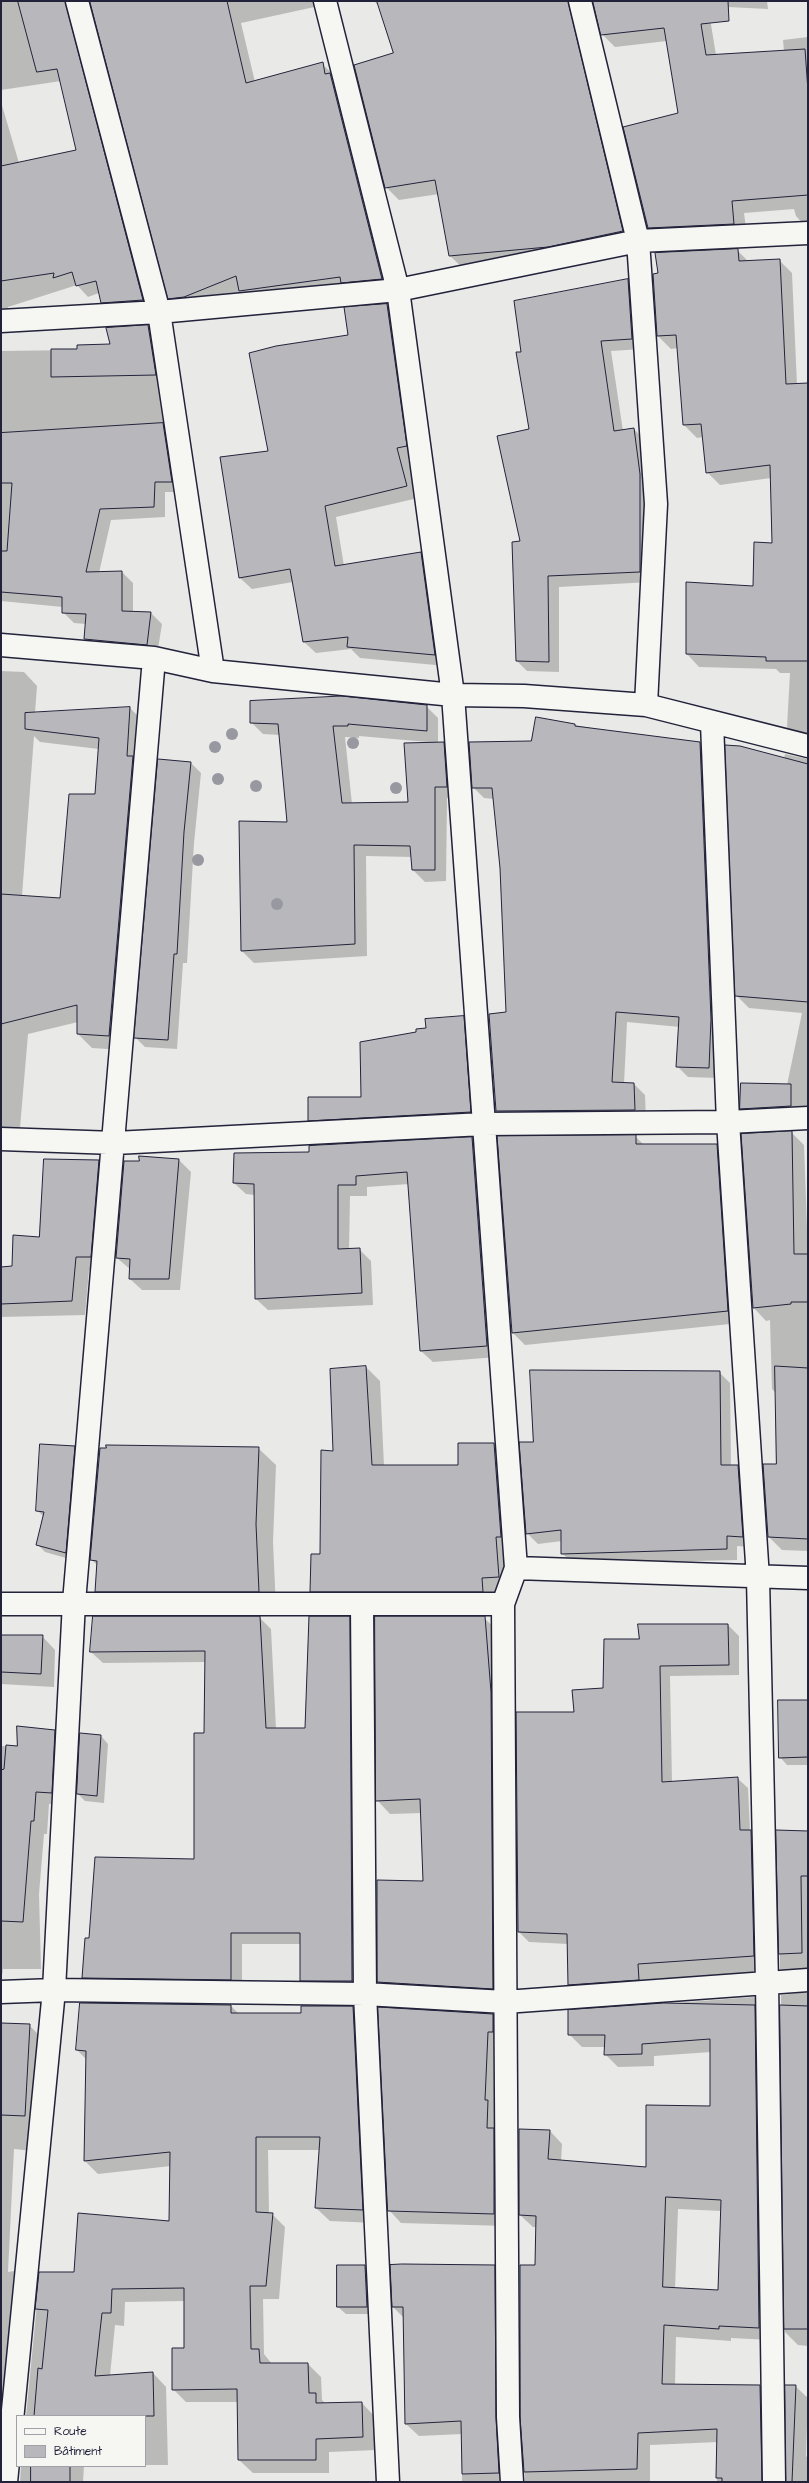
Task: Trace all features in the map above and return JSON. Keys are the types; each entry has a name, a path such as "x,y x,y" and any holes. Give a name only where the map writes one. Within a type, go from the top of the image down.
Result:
{"street":[{"path":"77,1 159,312 213,671"},
{"path":"325,1 398,290 453,695 516,1568 503,1604 508,2417 512,2482"},
{"path":"580,1 638,241 656,504 646,705"},
{"path":"1,321 159,312 398,290 638,241 808,232"},
{"path":"1,645 154,658 213,671 453,695 524,696 646,705 712,723 808,746"},
{"path":"6,2482 54,1990 74,1602 115,1143 154,658"},
{"path":"712,723 728,1122 758,1578 767,1982 774,2482"},
{"path":"1,1139 115,1143 483,1124 728,1122 808,1118"},
{"path":"516,1568 758,1578 808,1578"},
{"path":"1,1604 74,1602 362,1605 503,1604"},
{"path":"362,1605 365,1994 388,2482"},
{"path":"1,1992 54,1990 365,1994 505,2002 808,1980"}],"building":[{"path":"18,1 65,1 143,300 101,303 96,281 76,286 72,272 53,278 54,273 1,281 1,166 76,150 57,69 37,72"},
{"path":"90,1 227,1 246,83 323,62 325,74 330,73 382,279 341,283 340,277 239,291 236,276 184,297 168,299"},
{"path":"377,1 568,1 623,231 548,247 449,256 435,180 385,188 354,65 393,53"},
{"path":"593,1 728,1 729,21 701,24 706,55 805,49 808,91 808,195 732,201 734,224 648,228 623,127 678,113 664,28 601,35"},
{"path":"738,249 739,261 780,259 786,384 808,383 808,661 766,661 766,657 686,654 686,582 753,586 754,542 772,543 770,465 706,473 701,424 683,425 676,335 657,336 653,274 658,273 655,253"},
{"path":"628,279 632,339 601,341 614,431 634,428 640,474 640,572 548,576 549,662 516,661 512,542 520,541 497,436 529,429 516,352 521,352 514,301"},
{"path":"387,304 407,446 397,448 407,486 325,506 335,566 421,552 435,655 347,647 348,637 303,642 290,569 239,578 220,457 268,451 249,353 276,346 348,335 344,307"},
{"path":"148,325 156,375 51,377 51,349 77,349 77,345 110,344 106,328"},
{"path":"163,423 172,482 155,482 154,507 100,509 86,572 122,571 122,611 151,612 147,645 84,639 86,614 62,613 62,597 1,592 1,551 7,551 12,483 1,483 1,433"},
{"path":"342,696 427,705 427,731 348,724 348,726 333,726 342,803 408,802 404,743 444,742 447,787 435,787 435,870 412,870 410,846 354,845 355,944 241,951 239,821 287,822 278,724 250,723 250,701"},
{"path":"130,707 127,756 133,756 109,1036 77,1034 77,1005 1,1024 1,894 60,898 69,794 95,794 99,738 25,729 25,713"},
{"path":"536,717 575,724 575,726 700,742 711,1019 709,1068 676,1067 679,1017 616,1012 612,1082 634,1083 635,1110 496,1111 489,1014 506,1012 500,868 492,788 472,788 469,742 531,741"},
{"path":"725,745 740,746 808,764 808,1002 735,996"},
{"path":"158,759 191,762 184,832 177,954 174,954 168,1040 134,1038"},
{"path":"464,1016 471,1112 308,1121 308,1097 361,1097 360,1042 416,1032 416,1029 426,1028 425,1019"},
{"path":"741,1083 791,1084 791,1106 740,1109"},
{"path":"792,1131 794,1254 808,1254 808,1302 791,1302 791,1304 753,1308 741,1134"},
{"path":"636,1135 636,1144 717,1144 728,1311 512,1333 497,1136"},
{"path":"472,1137 487,1346 420,1351 407,1172 356,1176 356,1185 338,1185 338,1249 360,1248 362,1293 255,1299 254,1184 233,1183 234,1153 309,1152 309,1146"},
{"path":"139,1156 179,1159 169,1279 129,1279 130,1259 116,1258 124,1161 139,1161"},
{"path":"44,1159 99,1160 91,1257 76,1257 72,1301 1,1304 1,1267 12,1266 13,1235 39,1237"},
{"path":"366,1366 372,1465 458,1465 458,1443 494,1443 501,1537 496,1537 499,1577 482,1578 483,1592 310,1592 311,1554 320,1554 321,1450 333,1451 330,1369"},
{"path":"775,1366 808,1368 808,1539 768,1537 763,1464 776,1464"},
{"path":"530,1370 720,1371 721,1465 738,1465 743,1537 727,1536 727,1549 561,1554 561,1530 526,1534 519,1442 533,1442"},
{"path":"40,1444 75,1446 66,1553 36,1545 44,1512 36,1511"},
{"path":"106,1445 259,1447 256,1524 259,1592 95,1592 97,1561 90,1560 100,1448 106,1448"},
{"path":"93,1616 260,1616 266,1728 305,1728 309,1616 350,1616 352,1981 300,1981 300,1933 231,1933 231,1980 82,1978 85,1938 89,1938 95,1857 194,1859 194,1733 204,1733 205,1651 90,1652"},
{"path":"375,1616 485,1616 491,1692 493,1989 377,1982 377,1880 423,1881 420,1799 376,1801"},
{"path":"638,1624 728,1624 729,1665 660,1666 662,1782 738,1777 740,1830 751,1830 754,1956 638,1964 639,1980 568,1985 567,1934 518,1932 516,1712 574,1712 572,1690 603,1688 604,1639 639,1639"},
{"path":"1,1635 43,1635 41,1674 1,1672"},
{"path":"778,1700 808,1700 808,1757 779,1758"},
{"path":"17,1726 55,1730 52,1793 36,1792 34,1821 31,1821 23,1922 1,1921 1,1770 4,1769 6,1745 17,1746"},
{"path":"80,1733 101,1735 97,1796 77,1794"},
{"path":"776,1830 808,1831 808,1876 801,1876 802,1953 779,1954"},
{"path":"80,2003 231,2005 231,2013 301,2013 301,2006 353,2006 363,2210 315,2208 320,2137 256,2137 256,2212 273,2213 266,2286 250,2286 251,2349 259,2349 260,2363 308,2363 309,2393 316,2393 316,2403 362,2402 363,2437 316,2439 316,2460 238,2460 237,2389 172,2390 172,2348 184,2348 184,2288 112,2289 111,2313 102,2313 95,2376 153,2372 154,2416 34,2415 38,2368 42,2369 48,2310 35,2309 39,2272 74,2272 78,2213 169,2221 170,2152 84,2161 86,2051 76,2050"},
{"path":"664,2003 755,2005 759,2328 719,2326 719,2329 664,2325 662,2384 760,2385 762,2482 722,2482 722,2478 716,2478 717,2429 638,2433 637,2469 524,2472 520,2417 520,2265 535,2265 536,2216 519,2215 519,2129 550,2130 548,2159 646,2167 646,2105 710,2106 710,2039 642,2044 642,2054 604,2055 605,2035 568,2035 568,2010","holes":["666,2197 721,2200 718,2290 663,2287"]},
{"path":"780,2005 808,2006 808,2329 784,2329"},
{"path":"378,2007 493,2014 493,2032 488,2032 485,2100 488,2100 487,2128 494,2128 494,2214 388,2211"},
{"path":"1,2023 30,2024 25,2116 1,2115"},
{"path":"337,2265 365,2265 367,2307 337,2307"},
{"path":"390,2265 495,2265 496,2417 499,2473 462,2474 461,2421 405,2424 403,2307 392,2307"},
{"path":"785,2385 796,2385 792,2482 786,2482"},
{"path":"31,2467 70,2467 70,2482 31,2482"}]}
